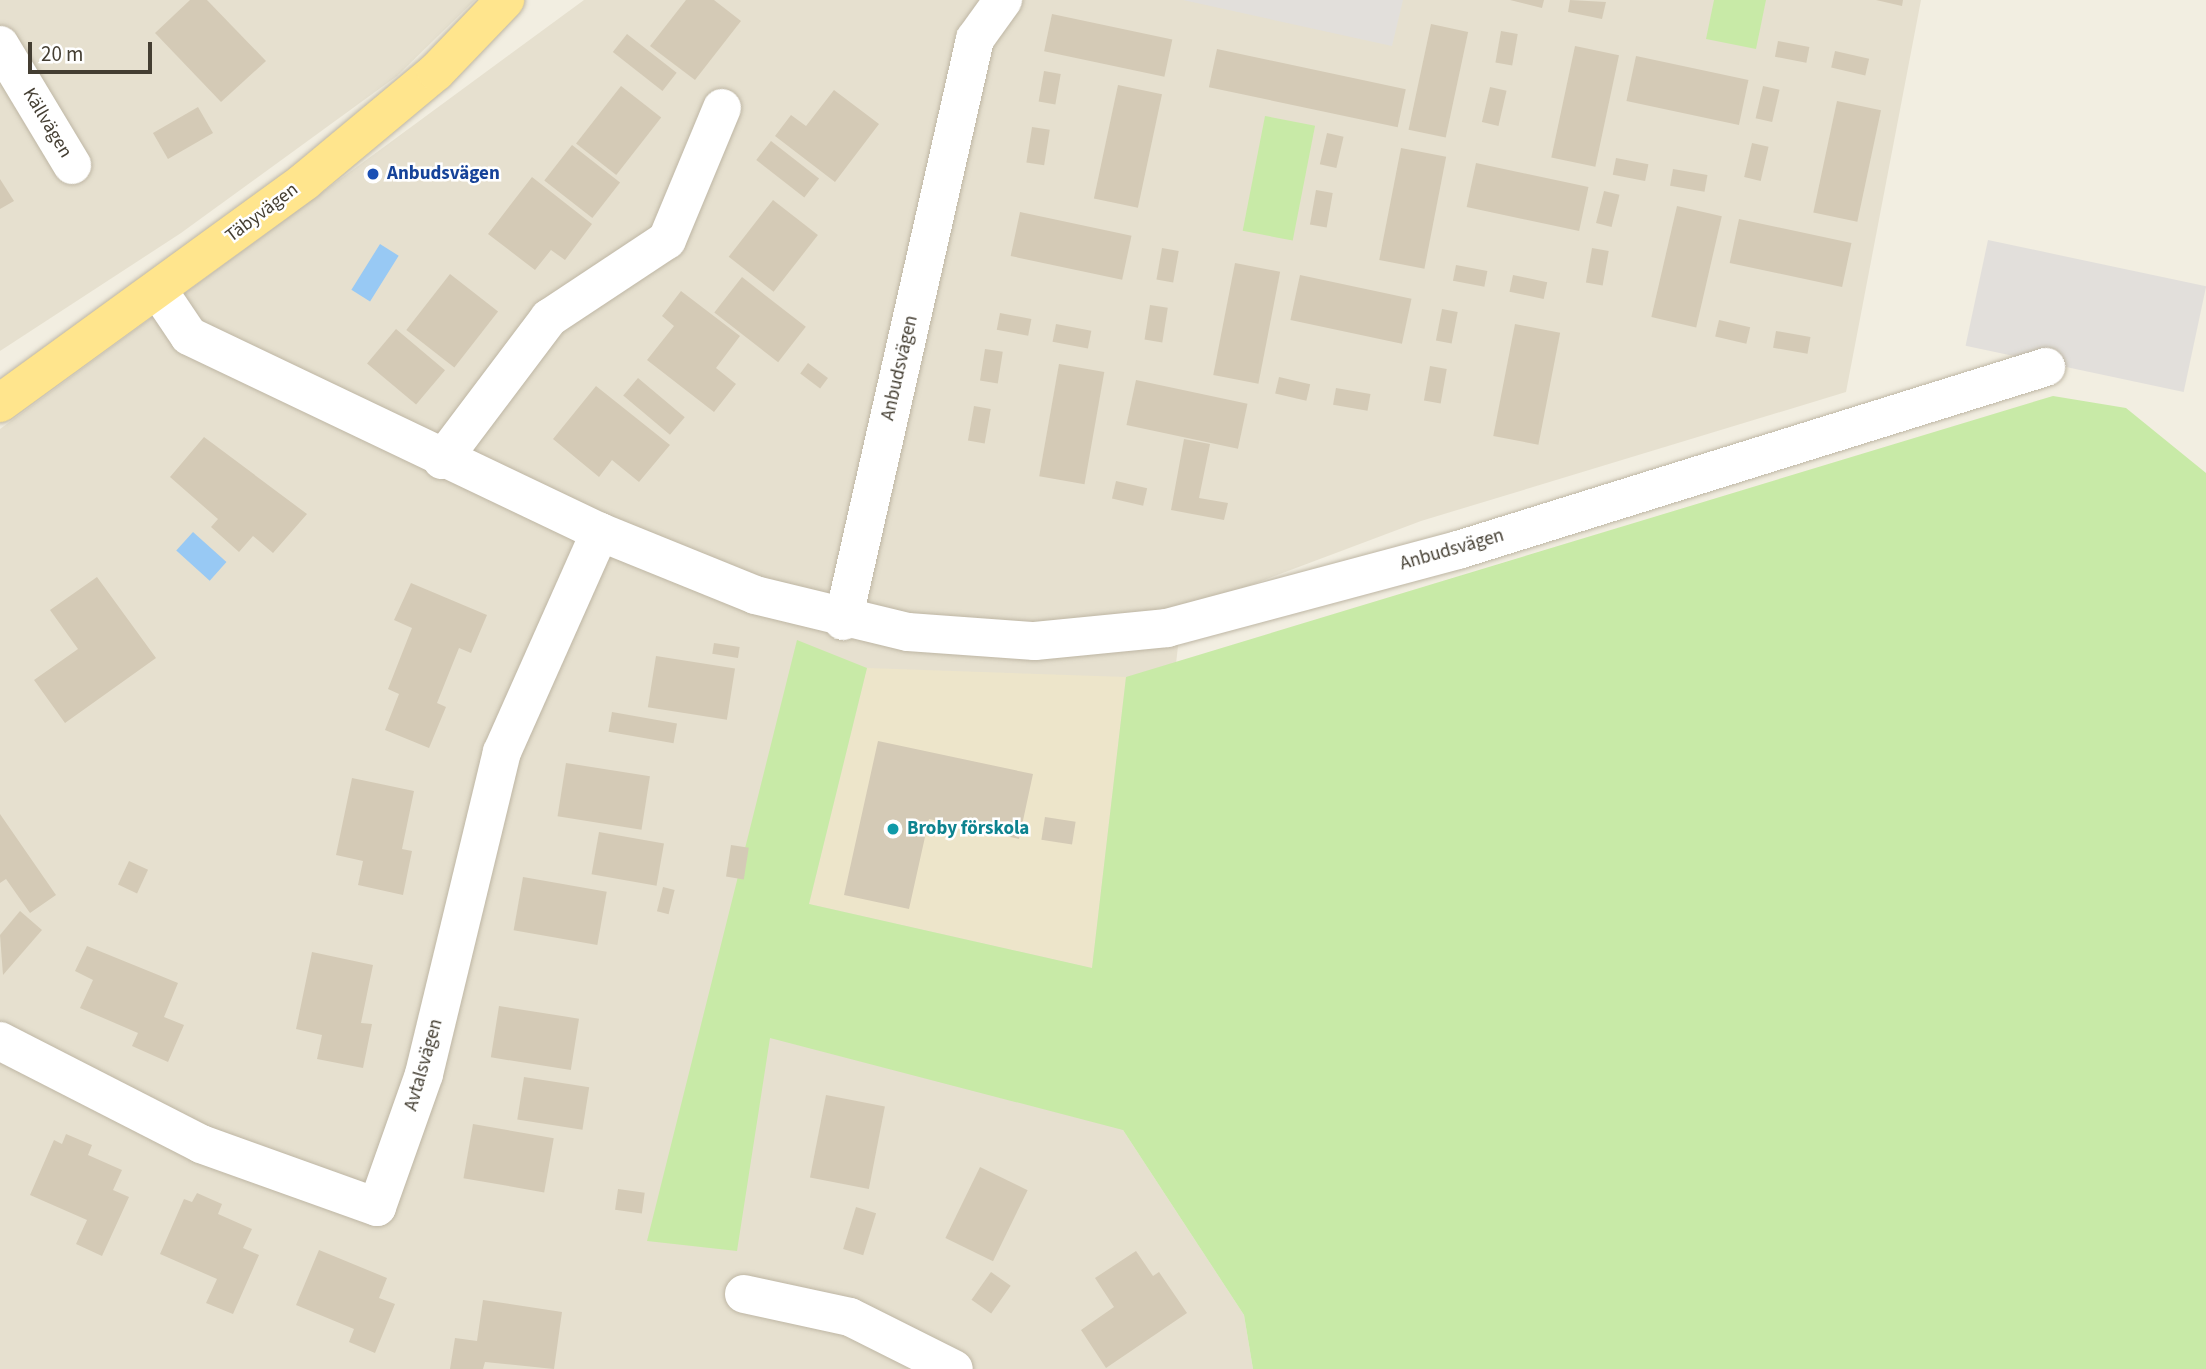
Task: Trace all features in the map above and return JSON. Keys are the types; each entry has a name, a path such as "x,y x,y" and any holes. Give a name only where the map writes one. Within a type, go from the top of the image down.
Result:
{"main road":[{"name":"Täbyvägen","path":"0,403 305,181 436,72 505,0"}],"street":[{"name":"Anbudsvägen","path":"843,621 975,39 1003,0"},
{"name":"Källvägen","path":"0,45 72,164"},
{"path":"442,460 549,318 667,240 722,108"},
{"name":"Anbudsvägen","path":"158,290 189,336 442,460 600,533 755,596 843,621 1035,641 1167,628 1458,550 2046,367"},
{"name":"Avtalsvägen","path":"0,1041 201,1144 376,1207 424,1074 502,752 600,533"},
{"path":"744,1294 850,1317 954,1369"}],"shaded area":[{"path":"0,0 475,0 397,76 181,233 0,351"},
{"path":"584,0 1921,0 1846,392 1421,521 1182,611 1123,1130 1244,1315 1253,1369 0,1369 0,429"},
{"path":"1183,0 1403,0 1392,46"},
{"path":"1988,240 2206,286 2184,392 1966,346"},
{"path":"867,668 1126,677 1092,968 809,904"}],"green space":[{"path":"1714,0 1766,0 1756,49 1706,39"},
{"path":"1265,116 1315,126 1293,241 1243,231"},
{"path":"2053,396 2126,408 2206,473 2206,1369 1253,1369 1244,1315 1123,1130 770,1038 737,1251 647,1241 797,640 867,668 809,904 1092,968 1126,677"}],"water":[{"path":"380,244 399,256 370,301 351,290"},
{"path":"193,532 226,562 210,581 176,551"}],"building":[{"path":"190,0 207,0 266,61 221,102 155,33"},
{"path":"686,0 714,0 741,21 695,80 650,46"},
{"path":"1510,0 1544,0 1542,8"},
{"path":"1570,0 1606,2 1602,19 1568,12"},
{"path":"1876,0 1903,0 1902,6"},
{"path":"1052,14 1172,40 1164,77 1044,51"},
{"path":"1431,24 1468,32 1446,138 1409,130"},
{"path":"1501,31 1518,34 1512,65 1495,63"},
{"path":"627,34 677,73 662,91 613,52"},
{"path":"1778,41 1809,47 1806,63 1775,57"},
{"path":"1575,46 1619,55 1595,167 1551,158"},
{"path":"1217,49 1406,89 1398,127 1209,87"},
{"path":"1835,51 1869,59 1865,75 1831,68"},
{"path":"1636,56 1748,80 1739,125 1626,101"},
{"path":"1044,71 1061,74 1055,104 1039,102"},
{"path":"1118,85 1162,94 1138,208 1094,198"},
{"path":"621,86 661,117 616,175 576,144"},
{"path":"1763,86 1780,90 1772,122 1756,118"},
{"path":"1490,87 1507,91 1498,126 1482,122"},
{"path":"834,90 879,124 835,182 775,136 791,115 806,126"},
{"path":"1837,101 1881,110 1857,222 1813,213"},
{"path":"198,107 213,133 168,159 153,133"},
{"path":"1032,127 1050,130 1044,165 1026,163"},
{"path":"1327,133 1344,137 1336,168 1320,164"},
{"path":"771,141 819,179 804,197 756,160"},
{"path":"1752,143 1769,147 1761,181 1744,177"},
{"path":"572,145 620,183 592,218 544,180"},
{"path":"1401,148 1446,157 1424,269 1379,260"},
{"path":"1616,158 1648,164 1645,181 1613,175"},
{"path":"1476,163 1588,187 1579,231 1467,207"},
{"path":"1673,169 1707,175 1705,192 1670,186"},
{"path":"532,177 592,224 565,260 551,250 535,270 488,234"},
{"path":"0,179 14,201 0,209"},
{"path":"1316,190 1333,193 1327,227 1310,224"},
{"path":"1604,191 1620,195 1612,227 1596,223"},
{"path":"773,200 818,235 774,292 729,257"},
{"path":"1677,206 1722,216 1696,327 1651,317"},
{"path":"1020,212 1132,236 1122,280 1011,256"},
{"path":"1739,219 1851,243 1842,287 1730,263"},
{"path":"1162,248 1179,251 1173,282 1156,280"},
{"path":"1592,248 1609,251 1603,285 1586,282"},
{"path":"1235,263 1280,272 1258,384 1213,375"},
{"path":"1456,265 1487,271 1484,287 1453,281"},
{"path":"450,274 498,312 454,368 406,330"},
{"path":"1300,275 1412,299 1402,344 1290,320"},
{"path":"1513,275 1547,282 1544,299 1509,292"},
{"path":"742,277 806,327 778,362 714,312"},
{"path":"681,291 740,336 716,368 736,384 714,412 647,360 674,326 662,316"},
{"path":"1150,305 1168,308 1162,342 1145,340"},
{"path":"1442,309 1458,312 1452,343 1436,340"},
{"path":"1000,313 1031,319 1028,336 997,330"},
{"path":"1719,320 1750,327 1746,344 1715,337"},
{"path":"1056,324 1091,331 1088,349 1053,342"},
{"path":"1515,324 1560,333 1538,445 1493,436"},
{"path":"396,329 445,370 416,405 367,363"},
{"path":"1776,331 1810,337 1808,354 1773,348"},
{"path":"985,349 1003,352 998,383 980,381"},
{"path":"808,363 828,378 820,388 800,373"},
{"path":"1059,364 1104,372 1085,484 1039,476"},
{"path":"1430,366 1447,369 1441,403 1424,400"},
{"path":"1279,377 1310,384 1306,401 1275,394"},
{"path":"638,378 685,417 670,435 623,396"},
{"path":"1136,380 1248,404 1238,449 1126,425"},
{"path":"596,386 670,445 639,482 612,460 599,477 553,439"},
{"path":"1336,388 1370,394 1368,411 1333,405"},
{"path":"974,406 991,409 985,443 968,440"},
{"path":"204,437 307,514 273,553 253,536 239,552 211,527 218,519 170,477"},
{"path":"1184,439 1210,444 1199,498 1228,503 1224,520 1171,510"},
{"path":"1116,481 1147,488 1143,506 1112,499"},
{"path":"97,577 156,658 65,723 34,680 78,649 50,610"},
{"path":"411,583 487,615 471,653 459,648 437,703 446,707 429,748 385,730 399,694 388,689 412,628 394,620"},
{"path":"714,643 740,647 738,658 712,654"},
{"path":"656,656 735,669 727,720 648,707"},
{"path":"612,712 677,723 674,743 609,732"},
{"name":"Broby förskola","path":"878,741 1033,774 1019,839 929,819 909,909 844,895"},
{"path":"566,763 650,776 642,830 558,816"},
{"path":"352,778 414,791 402,849 412,851 403,895 358,885 363,861 336,855"},
{"path":"0,814 56,895 30,913 6,879 0,883"},
{"path":"1045,817 1076,822 1072,845 1041,840"},
{"path":"599,832 664,843 657,886 592,874"},
{"path":"731,845 749,848 744,879 726,877"},
{"path":"129,861 148,870 137,893 118,885"},
{"path":"523,877 607,892 597,945 514,930"},
{"path":"663,887 675,890 669,914 657,911"},
{"path":"20,911 42,930 3,975 0,935"},
{"path":"87,946 178,983 164,1017 184,1025 168,1062 132,1046 138,1033 80,1008 93,980 75,971"},
{"path":"312,952 373,965 361,1023 372,1024 363,1068 317,1059 322,1035 296,1029"},
{"path":"499,1006 579,1019 571,1070 491,1057"},
{"path":"524,1077 589,1087 582,1130 517,1119"},
{"path":"826,1095 885,1106 869,1189 810,1177"},
{"path":"473,1124 554,1138 544,1192 463,1178"},
{"path":"66,1134 92,1145 88,1155 122,1170 113,1190 129,1197 102,1256 76,1244 87,1220 30,1195 54,1140 62,1144"},
{"path":"980,1167 1028,1190 993,1261 945,1238"},
{"path":"618,1189 645,1193 642,1214 615,1210"},
{"path":"197,1193 222,1204 218,1214 252,1229 243,1248 259,1255 233,1314 206,1303 217,1279 160,1254 184,1199 192,1202"},
{"path":"856,1207 876,1213 863,1255 843,1249"},
{"path":"319,1250 387,1278 379,1298 395,1304 375,1353 349,1342 354,1329 296,1305"},
{"path":"1136,1251 1153,1276 1159,1272 1187,1313 1106,1368 1081,1330 1114,1307 1095,1278"},
{"path":"991,1272 1011,1286 991,1314 971,1300"},
{"path":"483,1300 562,1312 554,1369 485,1362 483,1369 450,1369 455,1338 477,1341"}],"place":[{"name":"Anbudsvägen","path":"373,174"},
{"name":"Broby förskola","path":"893,829"}]}
